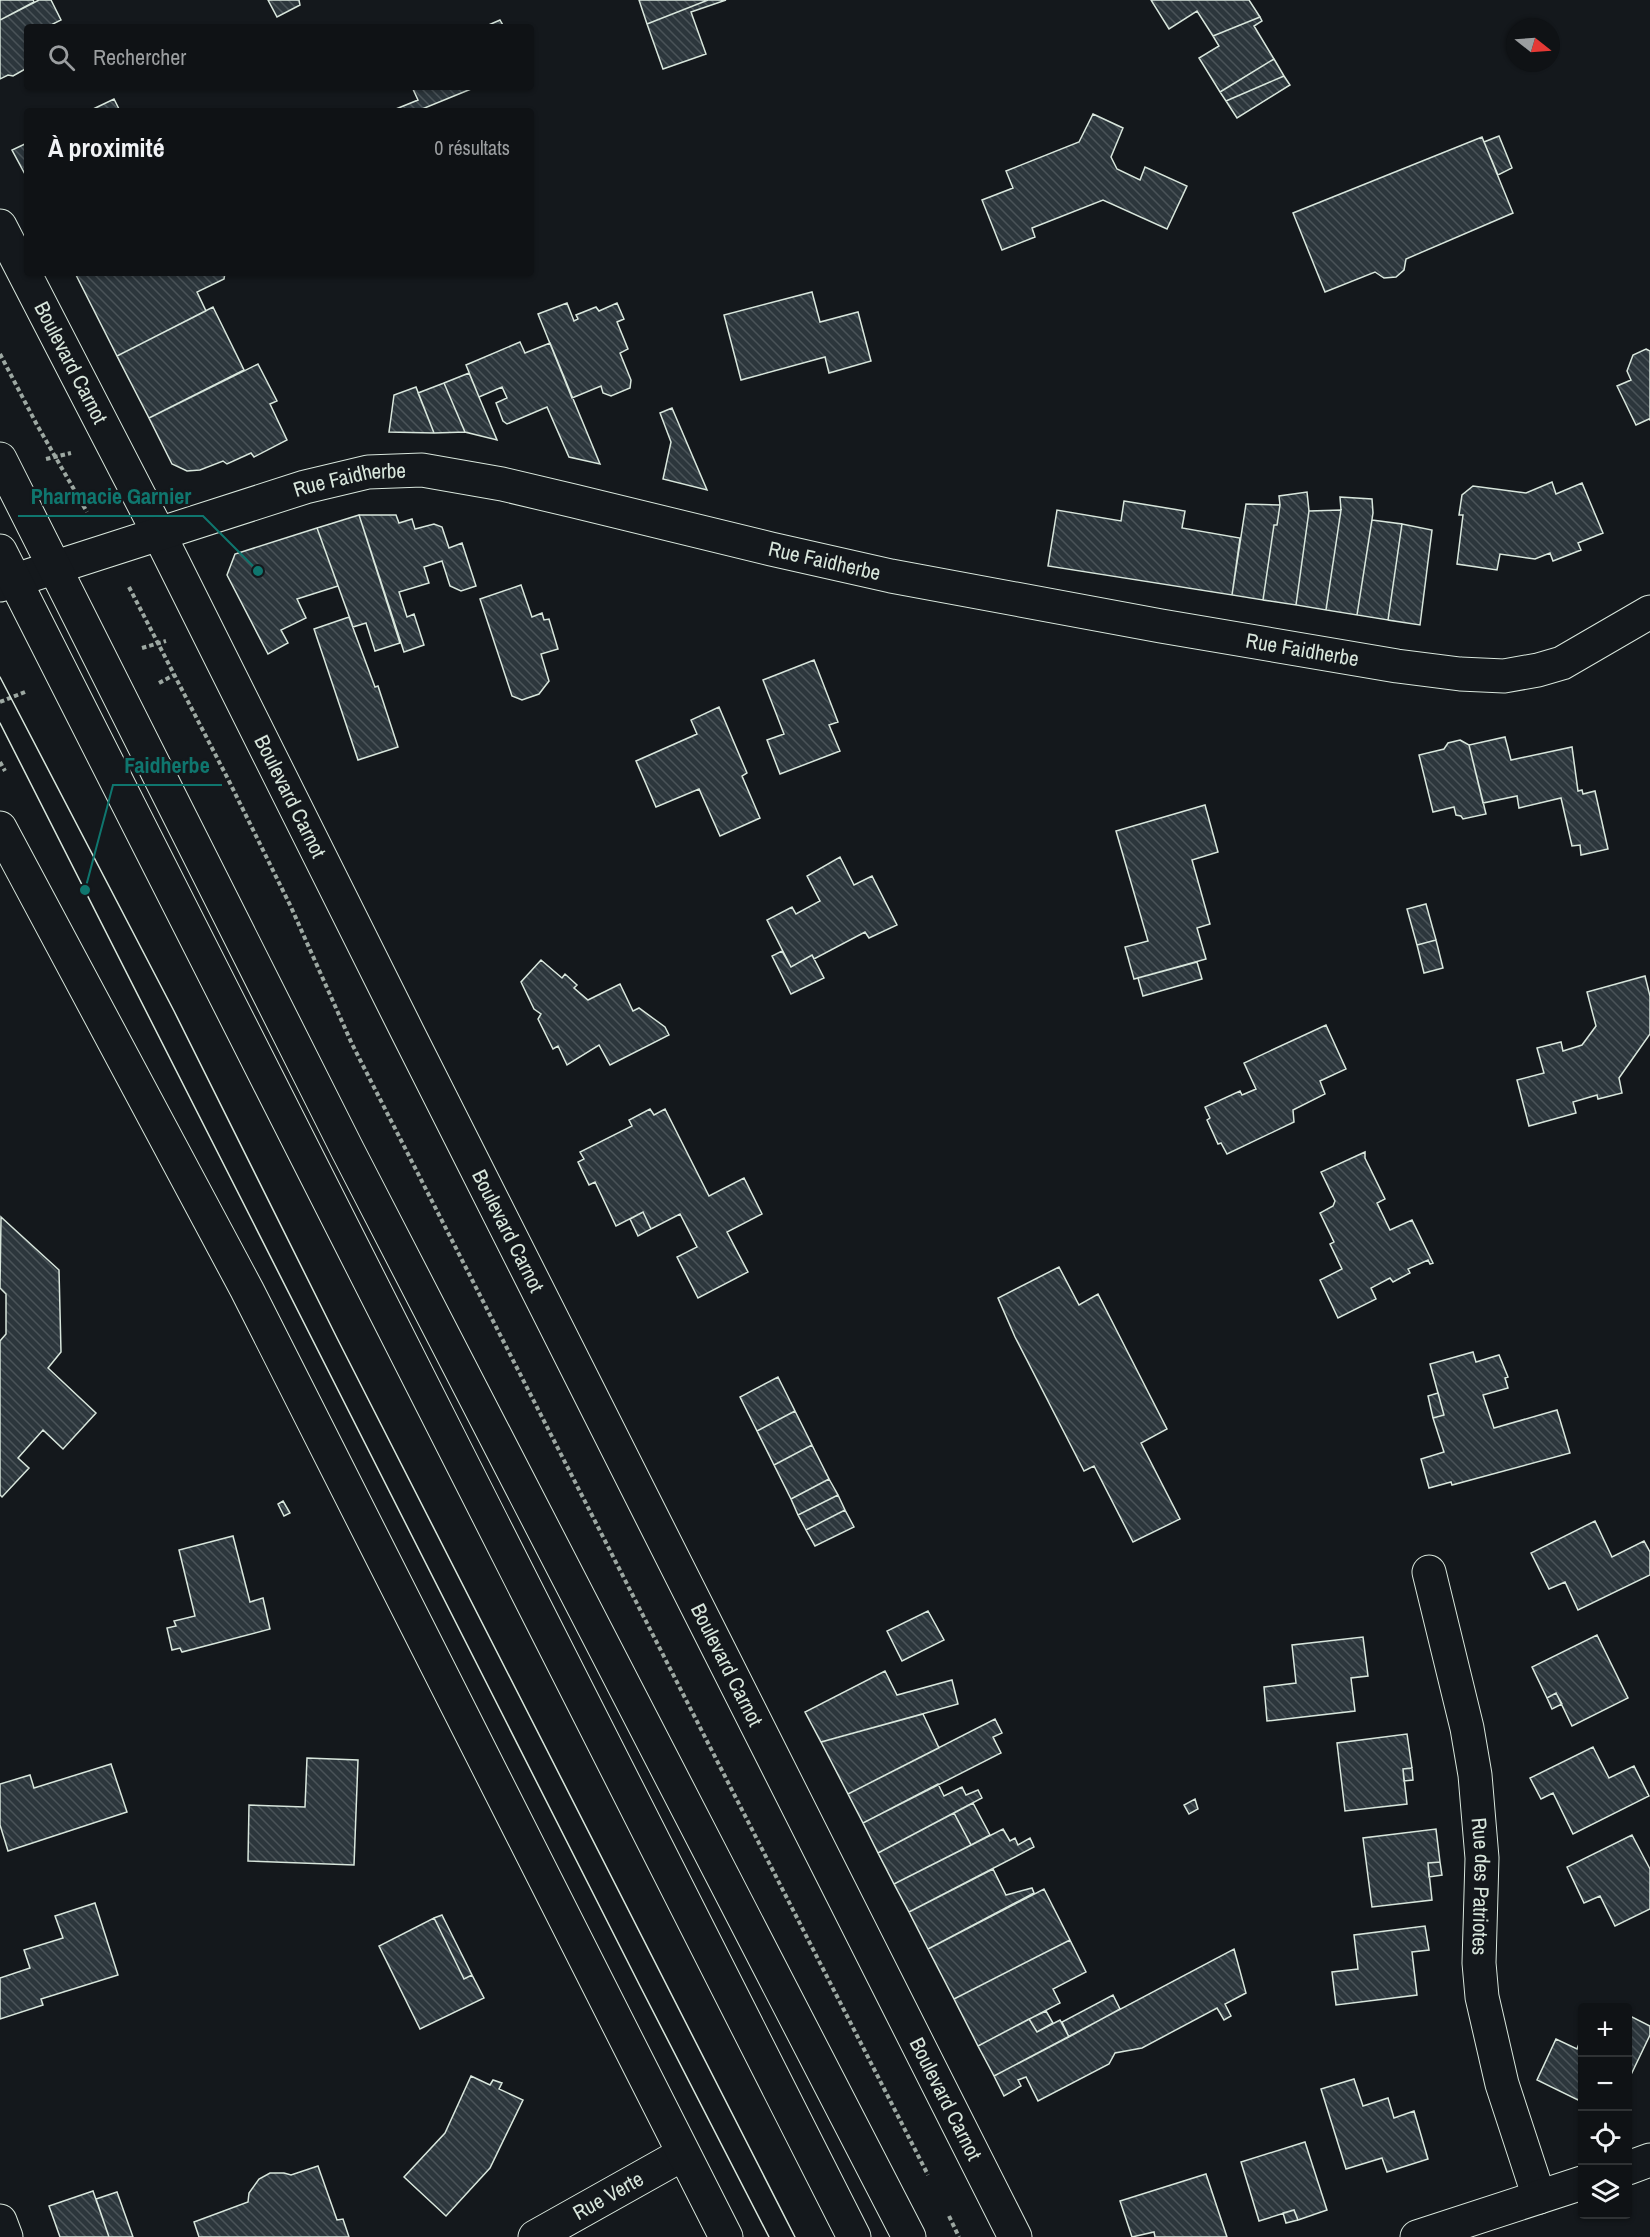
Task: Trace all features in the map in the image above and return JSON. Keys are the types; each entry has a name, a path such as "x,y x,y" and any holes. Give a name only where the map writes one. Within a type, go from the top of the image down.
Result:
{"street":[{"name":"Boulevard Carnot","path":"0,226 24,272"},
{"name":"Boulevard Carnot","path":"26,276 159,534 429,1076 1015,2237"},
{"path":"0,459 348,1151 909,2237"},
{"name":"Rue Faidherbe","path":"7,582 305,487 368,472 422,470 543,494 891,576 1227,637 1397,666 1460,674 1504,676 1562,663 1650,612"},
{"path":"0,551 7,582 854,2237"},
{"path":"0,828 247,1290 726,2237"},
{"name":"Rue des Patriotes","path":"1429,1572 1467,1728 1475,1775 1482,1858 1479,1963 1482,1997 1502,2084 1539,2197"},
{"name":"Rue Verte","path":"535,2237 683,2154"},
{"path":"1632,2167 1650,2160"},
{"path":"1417,2237 1578,2184"},
{"path":"0,2221 6,2237"}],"path":[{"path":"0,354 41,433 109,550 229,781 291,907 352,1044 378,1096 932,2184"},
{"path":"0,762 5,771"},
{"path":"948,2216 959,2237"}],"building":[{"path":"0,0 33,0 34,2 0,20"},
{"path":"39,0 51,0 61,20 53,24 24,24 24,70 13,76 8,75 0,79 0,20"},
{"path":"268,0 299,0 300,5 277,17"},
{"path":"639,0 708,0 647,24"},
{"path":"708,0 726,0 691,12 706,54 663,69 647,24"},
{"path":"1151,0 1249,0 1260,17 1213,36 1197,11 1169,29"},
{"path":"1260,17 1262,21 1254,26 1274,59 1220,92 1199,58 1219,46 1213,36"},
{"path":"500,20 502,24 491,24"},
{"path":"1274,59 1284,76 1226,101 1220,92"},
{"path":"1284,76 1290,85 1237,118 1226,101"},
{"path":"413,90 469,90 424,108 398,108 418,100"},
{"path":"114,99 118,108 95,108"},
{"path":"1093,114 1123,128 1111,157 1117,169 1140,180 1145,167 1187,186 1167,229 1103,200 1032,228 1035,237 1002,250 982,200 1013,188 1006,171 1079,142"},
{"path":"1499,136 1512,168 1498,175 1484,142"},
{"path":"1482,137 1513,213 1406,259 1404,270 1396,277 1384,278 1375,272 1325,292 1293,213"},
{"path":"24,144 24,172 12,150"},
{"path":"77,276 224,276 224,279 197,292 206,311 117,356"},
{"path":"812,292 820,322 858,312 871,361 829,373 825,357 741,380 724,315"},
{"path":"567,303 574,321 578,319 576,315 596,307 599,311 617,303 624,319 617,322 628,349 620,353 631,380 630,388 611,396 603,393 601,386 572,398 538,314"},
{"path":"213,307 244,370 149,418 117,356"},
{"path":"520,342 525,353 550,343 600,464 569,457 547,407 507,424 503,421 496,403 507,398 502,387 479,397 466,365"},
{"path":"1646,349 1650,351 1650,420 1636,425 1617,386 1631,380 1627,371 1633,355"},
{"path":"258,364 277,401 270,404 287,440 254,457 251,453 227,464 223,461 200,470 187,471 172,464 149,418"},
{"path":"469,373 497,440 465,432 444,383"},
{"path":"444,383 465,432 434,433 418,393"},
{"path":"416,387 434,433 389,432 394,395"},
{"path":"672,408 707,490 663,479 671,442 660,413"},
{"path":"1552,482 1556,494 1582,483 1603,533 1578,543 1581,550 1553,561 1550,553 1535,559 1500,554 1497,570 1457,564 1463,515 1459,515 1462,495 1473,486 1526,493"},
{"path":"1307,492 1309,511 1296,605 1263,600 1274,525 1277,525 1279,496"},
{"path":"1340,497 1372,499 1373,513 1357,615 1326,610 1341,510"},
{"path":"1124,501 1185,511 1182,528 1240,538 1232,595 1048,566 1057,510 1121,521"},
{"path":"1246,504 1280,505 1277,525 1274,525 1263,600 1232,595"},
{"path":"1341,510 1326,610 1296,605 1309,511"},
{"path":"359,515 396,515 399,523 412,519 415,529 434,524 442,527 449,548 462,543 476,586 461,591 450,586 442,561 424,567 429,583 399,592 407,617 414,614 424,645 404,652"},
{"path":"359,515 400,643 375,651 366,623 353,627 317,528"},
{"path":"1372,520 1402,524 1388,620 1357,615"},
{"path":"1402,524 1432,530 1420,625 1388,620"},
{"path":"317,528 338,586 297,599 306,618 281,630 288,643 268,654 227,575 235,554"},
{"path":"521,585 532,617 542,613 544,620 549,619 558,649 541,654 549,681 539,694 522,700 512,696 480,599"},
{"path":"349,617 375,687 378,686 398,747 358,760 314,629"},
{"path":"814,660 838,722 829,725 840,751 780,774 767,740 784,734 763,680"},
{"path":"719,707 747,773 742,776 760,818 720,836 699,789 656,807 636,761 697,734 691,720"},
{"path":"1505,737 1511,760 1572,747 1578,791 1582,790 1583,794 1595,791 1608,849 1581,855 1580,845 1572,846 1561,798 1519,808 1517,796 1483,803 1469,745"},
{"path":"1460,740 1469,745 1486,814 1463,819 1456,815 1454,807 1433,812 1419,755 1444,749 1448,743"},
{"path":"1205,805 1218,852 1192,860 1210,924 1197,928 1206,959 1134,979 1125,947 1148,941 1116,831"},
{"path":"840,857 854,885 872,876 897,925 869,938 865,932 814,959 812,955 791,967 767,920 792,907 796,914 820,901 807,876"},
{"path":"1426,904 1436,940 1417,945 1407,909"},
{"path":"1436,940 1443,968 1424,973 1417,945"},
{"path":"782,951 791,967 812,955 824,978 791,994 772,956"},
{"path":"541,960 562,978 565,974 577,985 574,988 588,1000 620,984 633,1011 639,1008 665,1027 669,1035 610,1065 599,1045 567,1065 558,1046 553,1049 538,1019 541,1014 534,1009 521,982"},
{"path":"1197,962 1202,979 1143,996 1138,978"},
{"path":"1645,976 1650,996 1650,1034 1619,1078 1622,1093 1598,1099 1597,1095 1573,1102 1576,1113 1529,1126 1517,1080 1544,1073 1537,1048 1561,1042 1563,1051 1582,1045 1596,1026 1587,992"},
{"path":"1326,1025 1346,1069 1320,1081 1325,1094 1293,1110 1294,1122 1227,1154 1221,1143 1218,1144 1207,1120 1210,1118 1205,1107 1240,1091 1242,1095 1256,1089 1244,1063"},
{"path":"650,1109 654,1115 665,1109 709,1196 744,1178 762,1214 727,1232 748,1272 698,1298 677,1257 697,1247 680,1214 651,1229 643,1212 616,1226 595,1182 589,1185 578,1162 584,1159 580,1152 632,1126 629,1120"},
{"path":"1365,1152 1365,1158 1385,1199 1377,1203 1390,1230 1412,1220 1433,1263 1430,1264 1428,1260 1408,1269 1410,1273 1393,1282 1390,1278 1371,1288 1376,1299 1338,1318 1320,1280 1342,1269 1330,1244 1334,1242 1320,1213 1333,1206 1335,1201 1321,1172"},
{"path":"643,1212 651,1229 638,1236 630,1219"},
{"path":"1,1217 59,1270 61,1352 48,1368 96,1413 63,1449 43,1430 18,1458 29,1468 2,1497 0,1495 0,1341 6,1334 6,1294 0,1288"},
{"path":"1059,1267 1079,1305 1098,1294 1167,1429 1141,1443 1180,1519 1133,1542 1094,1466 1084,1471 1015,1337 998,1298"},
{"path":"1473,1352 1476,1362 1499,1355 1508,1377 1505,1378 1508,1388 1483,1395 1494,1428 1557,1410 1570,1453 1452,1485 1451,1482 1429,1488 1421,1459 1444,1452 1433,1418 1444,1415 1430,1364"},
{"path":"778,1377 795,1411 757,1431 740,1397"},
{"path":"1438,1393 1444,1415 1433,1418 1428,1396"},
{"path":"795,1411 812,1445 774,1465 757,1431"},
{"path":"812,1445 829,1479 791,1499 774,1465"},
{"path":"829,1479 838,1495 798,1515 791,1499"},
{"path":"838,1495 845,1510 806,1530 798,1515"},
{"path":"283,1501 290,1513 284,1516 278,1504"},
{"path":"845,1510 854,1527 815,1546 806,1530"},
{"path":"1595,1521 1612,1557 1644,1541 1650,1552 1650,1575 1578,1610 1565,1582 1549,1589 1531,1553"},
{"path":"233,1536 250,1602 263,1598 270,1629 182,1652 180,1648 172,1650 167,1628 176,1626 174,1621 195,1616 179,1550"},
{"path":"928,1611 944,1640 902,1661 887,1631"},
{"path":"1597,1635 1628,1698 1572,1726 1556,1693 1547,1698 1532,1667"},
{"path":"1363,1637 1368,1676 1351,1678 1355,1711 1267,1721 1264,1687 1296,1683 1292,1645"},
{"path":"885,1671 897,1695 952,1680 958,1704 821,1742 805,1712"},
{"path":"1556,1693 1562,1704 1552,1709 1547,1698"},
{"path":"923,1714 939,1748 848,1794 821,1742"},
{"path":"995,1719 1002,1733 993,1737 1001,1753 863,1823 848,1794"},
{"path":"1407,1734 1412,1768 1403,1769 1407,1804 1345,1811 1337,1743"},
{"path":"1593,1747 1609,1778 1634,1766 1649,1796 1573,1834 1553,1793 1541,1799 1530,1778"},
{"path":"307,1758 358,1760 354,1865 248,1861 249,1805 305,1807"},
{"path":"111,1764 127,1812 8,1851 0,1825 0,1784 30,1775 34,1788"},
{"path":"1412,1768 1413,1780 1404,1781 1403,1769"},
{"path":"938,1784 944,1796 962,1787 966,1795 978,1790 982,1798 878,1853 863,1823"},
{"path":"1195,1799 1198,1809 1189,1814 1184,1805"},
{"path":"973,1803 990,1835 971,1845 954,1813"},
{"path":"954,1813 971,1845 894,1884 878,1853"},
{"path":"1003,1829 1010,1841 1015,1838 1018,1845 1030,1838 1034,1847 909,1912 894,1884"},
{"path":"1436,1829 1440,1862 1428,1863 1432,1900 1372,1907 1363,1838"},
{"path":"1632,1835 1650,1869 1650,1909 1615,1926 1600,1896 1584,1903 1567,1867"},
{"path":"1440,1862 1442,1875 1429,1877 1428,1863"},
{"path":"993,1869 1006,1895 1032,1888 1034,1893 928,1949 909,1912"},
{"path":"1044,1889 1070,1940 954,1999 928,1949"},
{"path":"95,1903 118,1975 41,1999 43,2005 0,2019 0,1978 30,1968 24,1950 63,1938 55,1916"},
{"path":"442,1915 472,1975 464,1979 434,1918"},
{"path":"434,1918 464,1979 472,1975 484,1998 420,2029 379,1946"},
{"path":"1425,1926 1429,1950 1412,1952 1417,1995 1336,2005 1332,1972 1358,1969 1354,1935"},
{"path":"1070,1940 1086,1972 1053,1989 1060,2003 978,2046 954,1999"},
{"path":"1234,1949 1246,1993 1225,2004 1231,2016 1224,2020 1217,2008 1142,2048 1115,2053 1109,2064 1038,2101 1026,2077 1018,2080 1021,2086 1004,2096 994,2076"},
{"path":"1113,1995 1120,2009 1069,2037 1062,2022"},
{"path":"1046,2011 1053,2023 1037,2032 1029,2019"},
{"path":"1632,2017 1650,2026 1650,2035 1632,2073"},
{"path":"1029,2019 1037,2032 1060,2020 1069,2037 994,2076 978,2046"},
{"path":"1556,2039 1577,2049 1578,2046 1578,2100 1537,2080"},
{"path":"471,2076 490,2085 493,2080 502,2083 499,2089 523,2100 490,2168 446,2216 404,2177 445,2133"},
{"path":"1354,2079 1363,2106 1388,2098 1394,2118 1414,2111 1428,2159 1387,2172 1382,2158 1346,2169 1321,2089"},
{"path":"1305,2142 1327,2210 1298,2220 1294,2210 1259,2221 1241,2162"},
{"path":"318,2166 337,2220 343,2219 349,2237 199,2237 194,2222 248,2202 249,2193 259,2179 270,2173 291,2175"},
{"path":"1206,2174 1227,2237 1155,2237 1154,2232 1132,2237 1120,2201"},
{"path":"93,2191 109,2237 60,2237 49,2206"},
{"path":"117,2192 133,2237 109,2237 96,2199"},
{"path":"1294,2210 1298,2220 1286,2223 1283,2213"}],"tram line":[{"path":"0,677 174,1011 337,1338 795,2237"},
{"path":"0,723 769,2237"}],"place":[{"name":"Pharmacie Garnier","path":"258,571"},
{"name":"Faidherbe","path":"85,890"}]}
